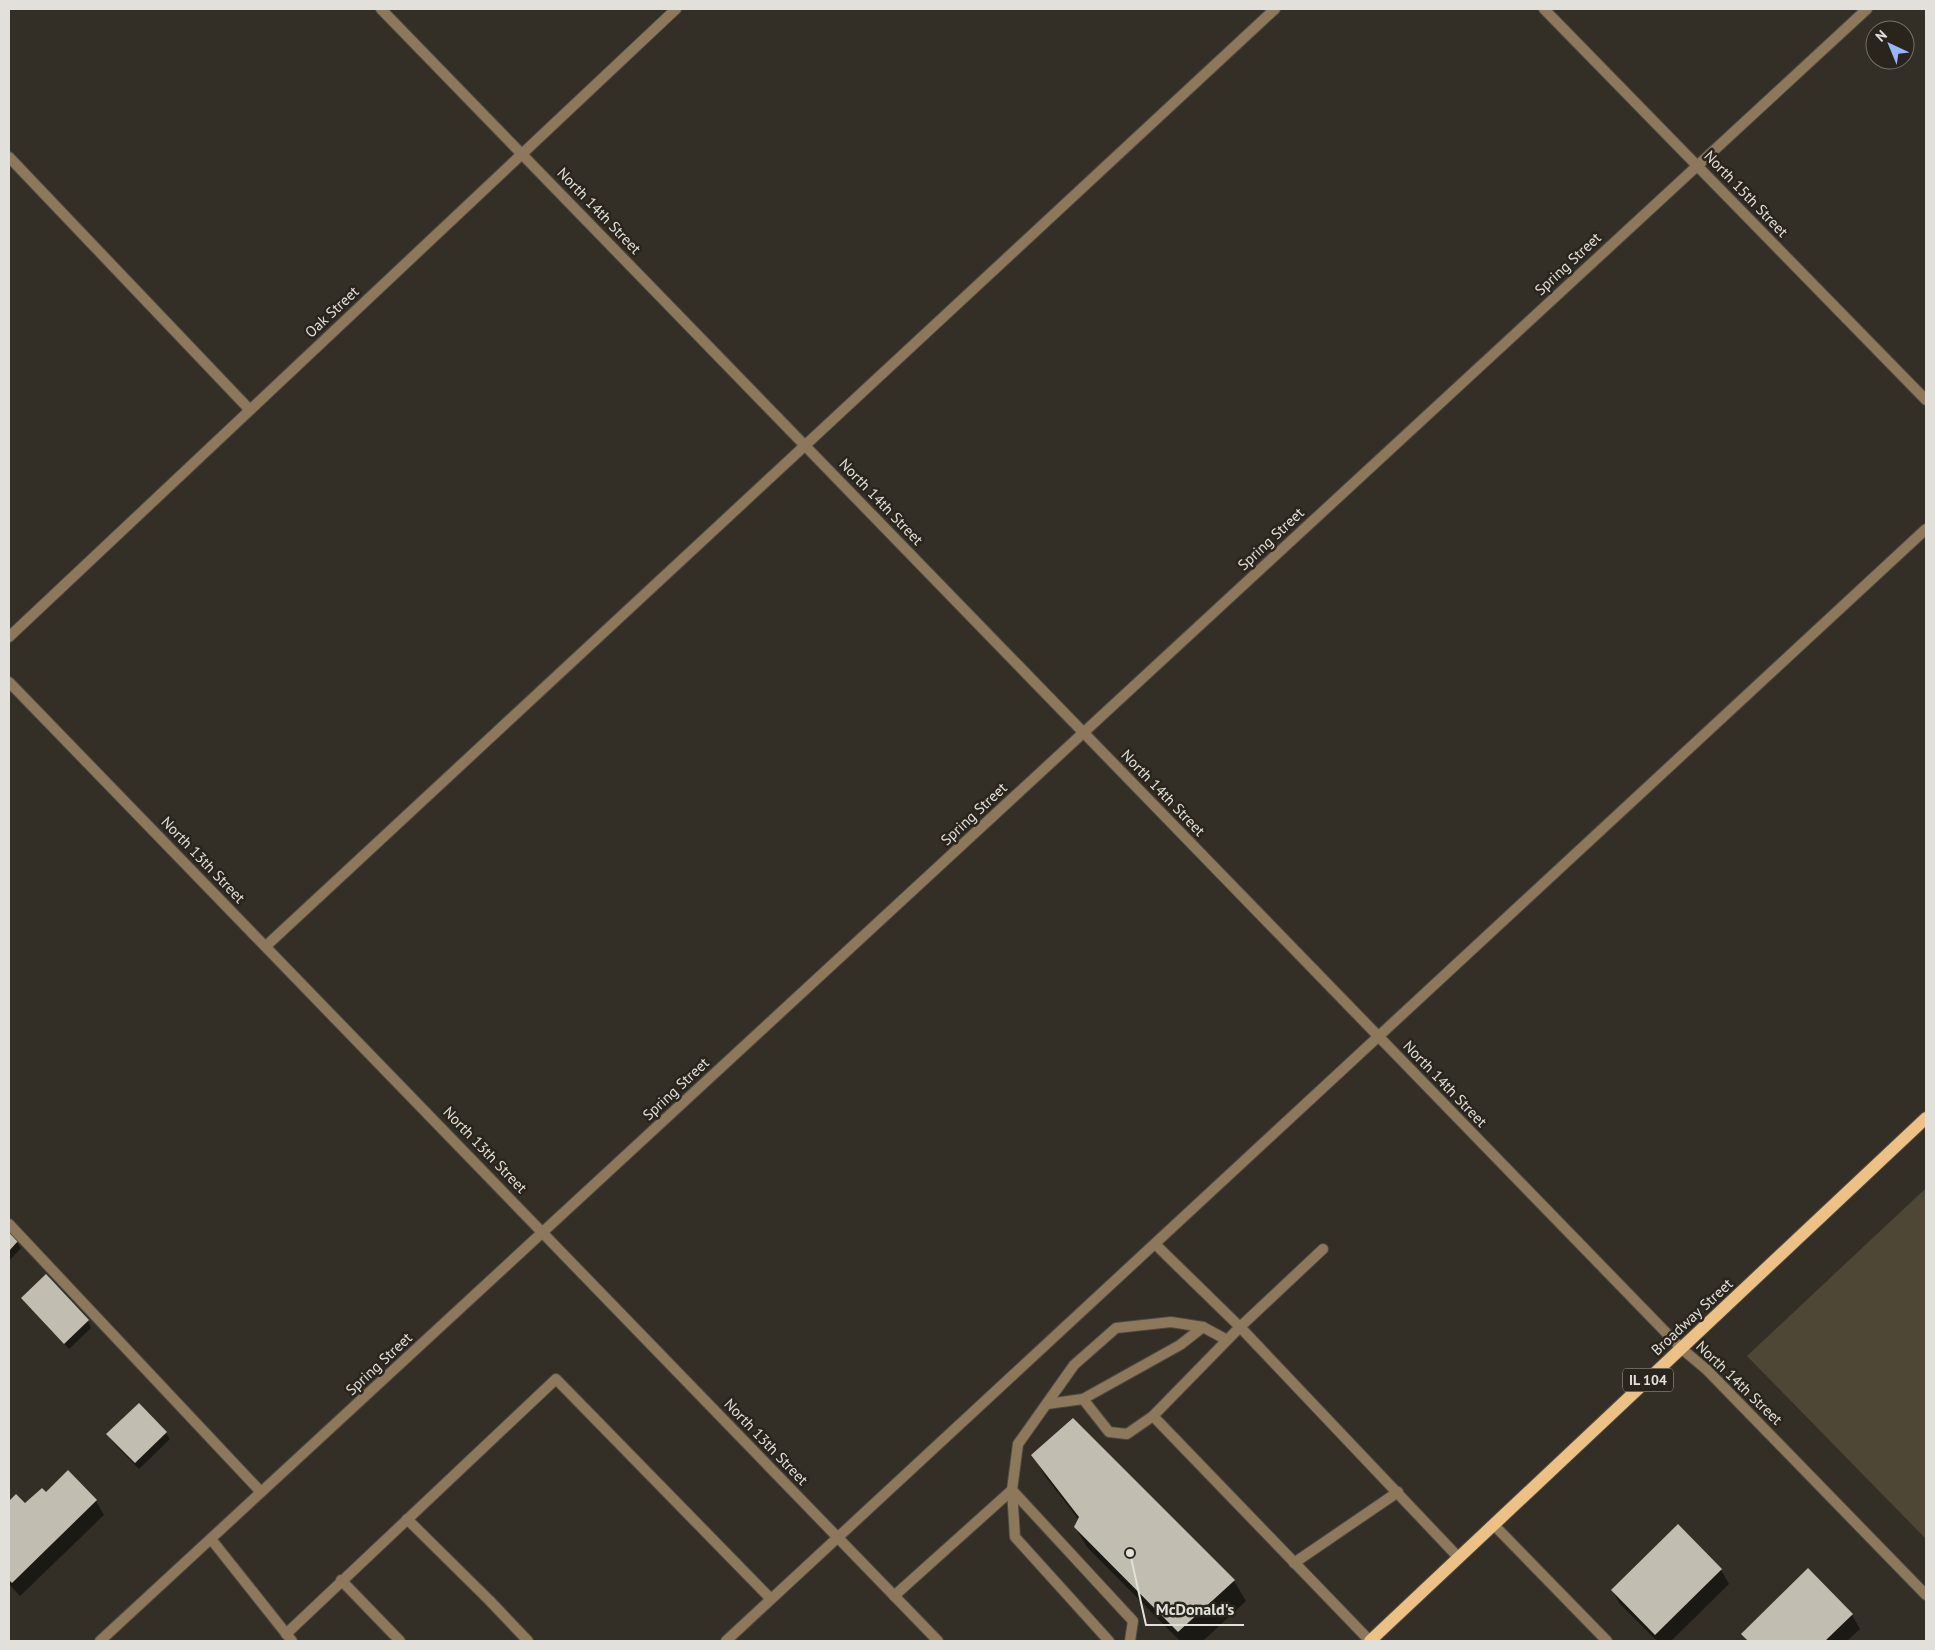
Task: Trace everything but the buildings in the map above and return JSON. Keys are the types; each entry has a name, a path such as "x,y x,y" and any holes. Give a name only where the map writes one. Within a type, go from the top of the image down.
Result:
{"main road":[{"name":"Broadway Street","path":"1370,1641 1926,1118"}],"street":[{"name":"North 14th Street","path":"381,9 1682,1349 1707,1370 1926,1595"},
{"name":"Oak Street","path":"9,637 676,9"},
{"path":"266,946 1275,9"},
{"name":"North 15th Street","path":"1544,9 1926,400"},
{"name":"Spring Street","path":"100,1641 1867,9"},
{"path":"9,157 250,410"},
{"path":"726,1641 1926,529"},
{"name":"North 13th Street","path":"9,682 544,1232 938,1641"},
{"path":"9,1224 261,1492"},
{"path":"1155,1244 1240,1327 1459,1558"},
{"path":"1083,1398 1109,1432 1127,1434 1153,1416 1240,1327 1323,1249"},
{"path":"1109,1641 1015,1538 1012,1490 1018,1444 1074,1365 1116,1328 1171,1322 1202,1327 1227,1340"},
{"path":"1046,1404 1083,1398 1180,1345 1202,1327"},
{"path":"212,1539 289,1638 341,1580 556,1379 771,1599"},
{"path":"1153,1416 1370,1641"},
{"path":"894,1596 1012,1490"},
{"path":"1012,1490 1133,1621 1130,1641"},
{"path":"1294,1563 1398,1492"},
{"path":"407,1519 528,1641"},
{"path":"1494,1525 1607,1641"},
{"path":"341,1580 400,1641"}],"shaded area":[{"path":"1926,1188 1926,1539 1747,1356"}],"place":[{"name":"McDonald's","path":"1130,1553"}]}
